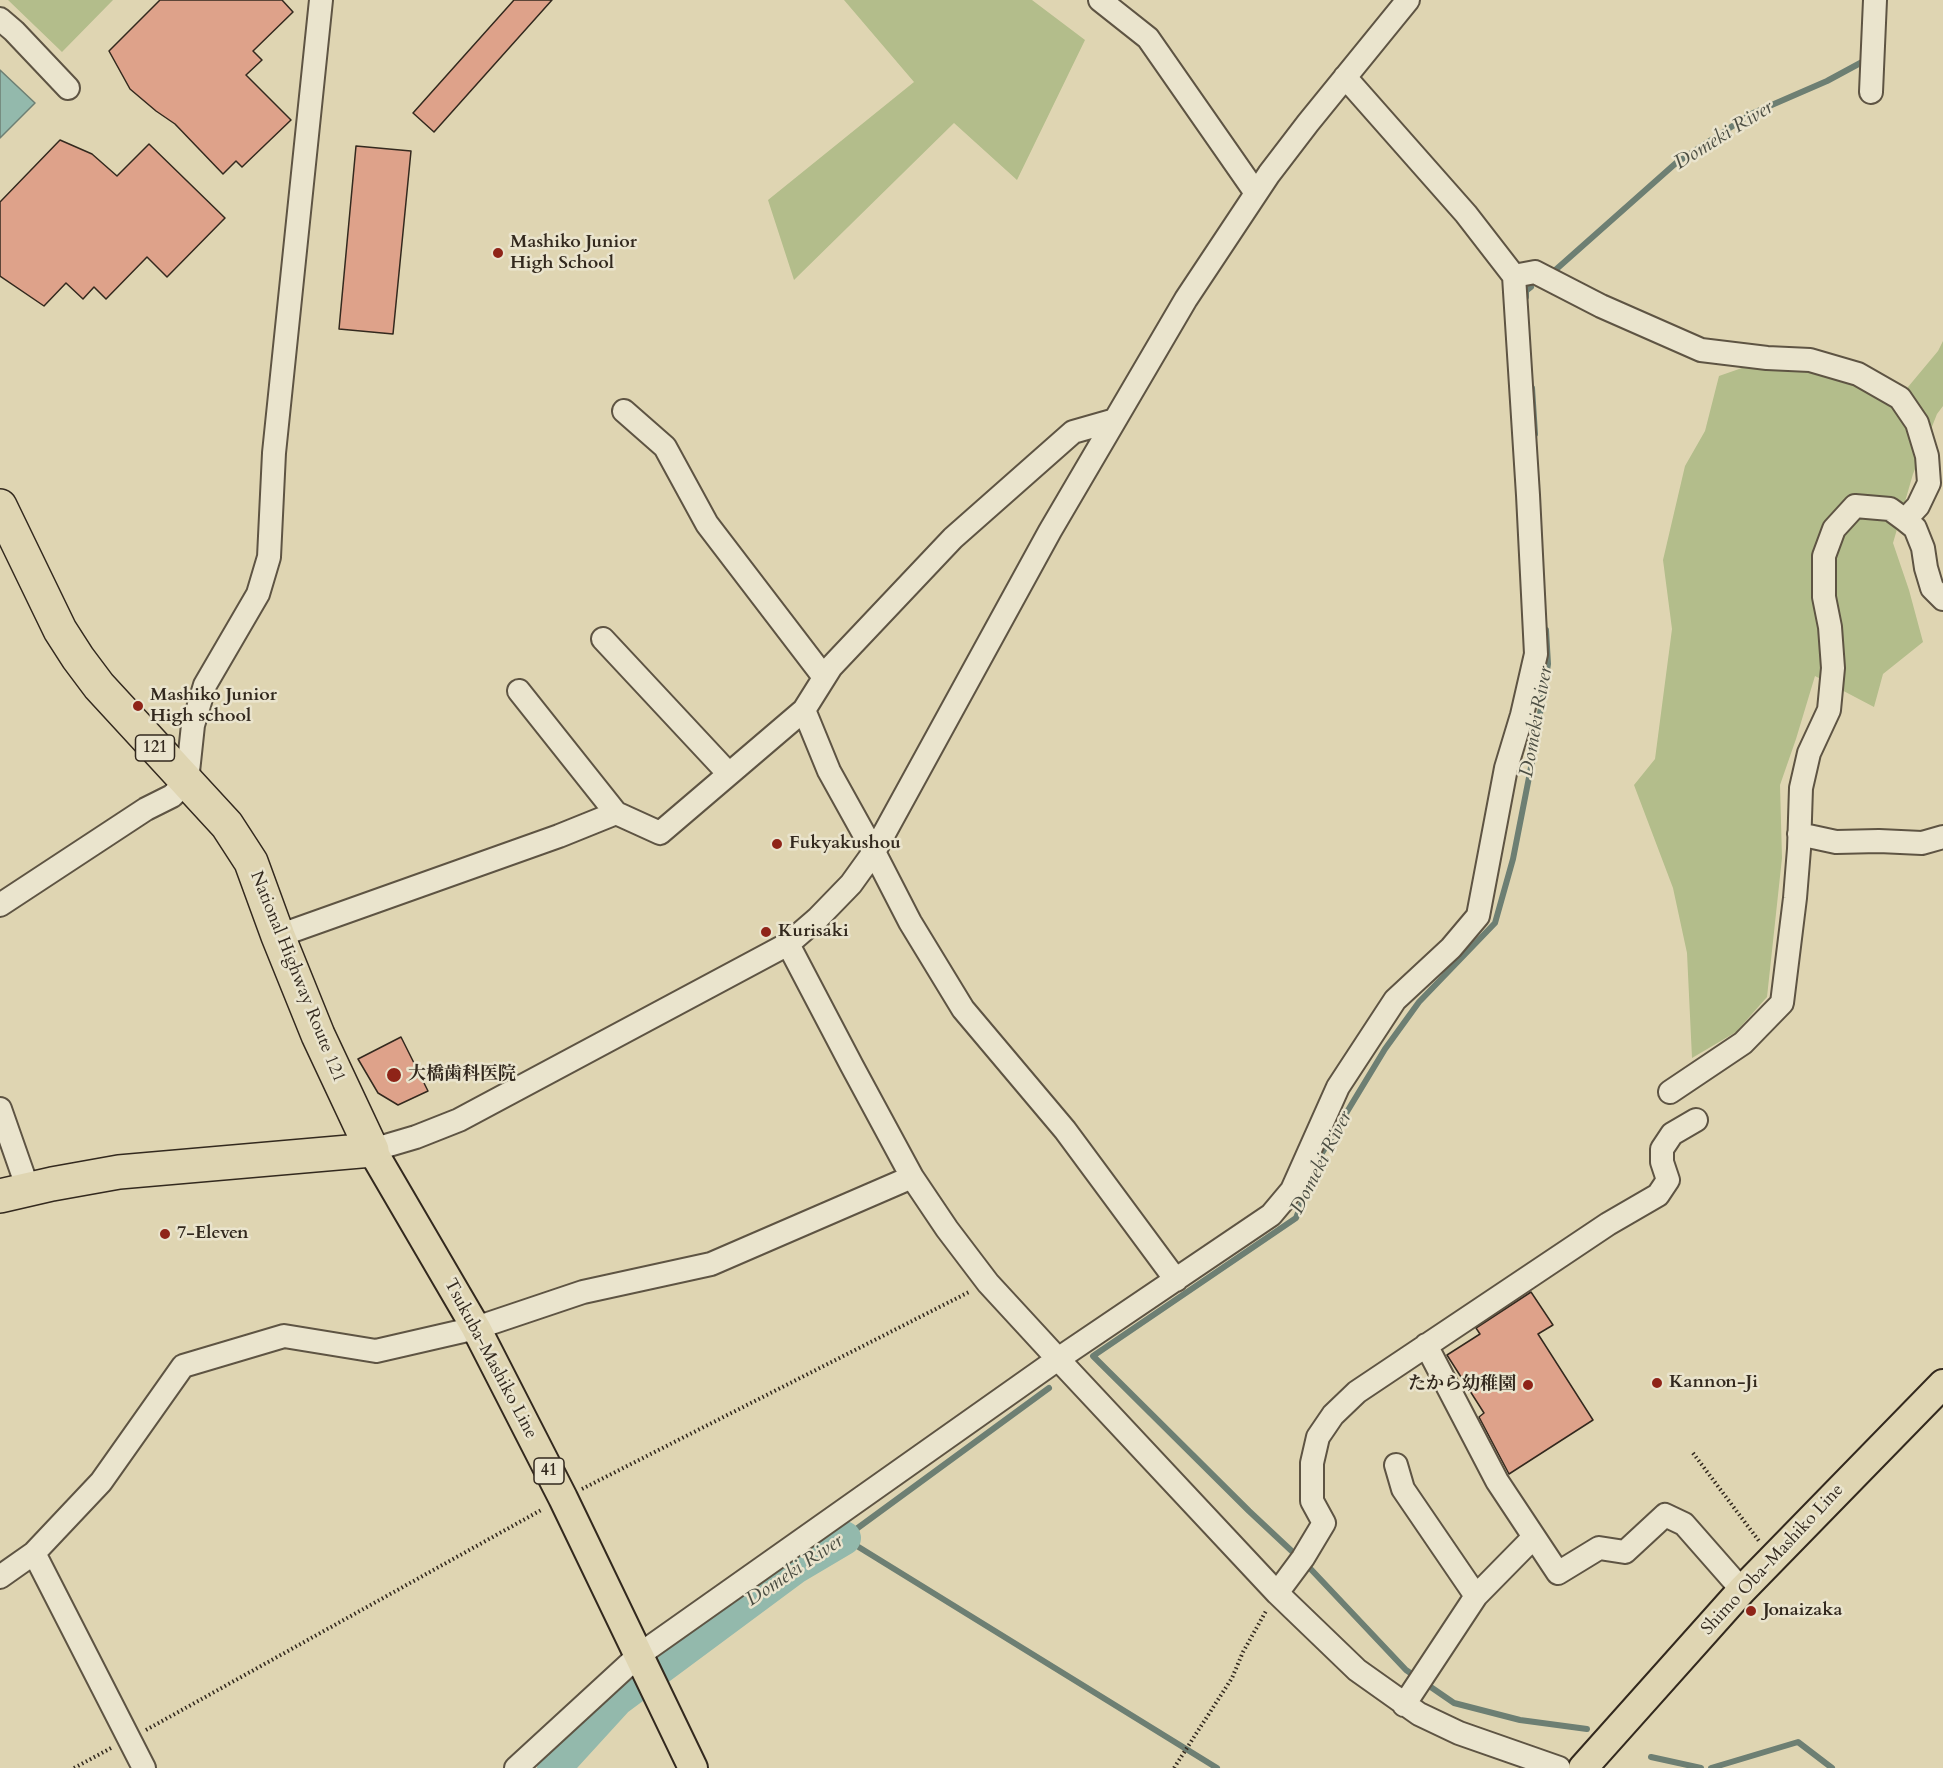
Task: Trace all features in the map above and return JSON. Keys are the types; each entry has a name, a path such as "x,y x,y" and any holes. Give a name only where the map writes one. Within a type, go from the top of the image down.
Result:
{"highway":[{"name":"National Highway Route 121","path":"0,506 60,630 78,658 99,686 227,825 251,862 318,1035 372,1150"},
{"path":"14,1193 118,1172 372,1150"}],"main road":[{"name":"Tsukuba-Mashiko Line","path":"372,1150 476,1328 563,1498 693,1768"},
{"name":"Shimo Oba-Mashiko Line","path":"1584,1768 1742,1590 1943,1384"}],"street":[{"path":"0,904 146,809 172,796 187,781 193,725 205,685 258,594 269,557 274,453 321,0"},
{"path":"1100,0 1148,38 1256,193"},
{"path":"372,1150 416,1137 459,1120 788,944 818,918 851,884 874,852 1050,531 1186,298 1256,193 1301,132 1408,0"},
{"path":"1871,92 1875,0"},
{"path":"0,19 68,88"},
{"path":"516,1768 883,1484 1058,1359 1271,1215 1292,1190 1338,1087 1395,1000 1451,948 1478,916 1506,768 1522,715 1536,654 1528,484 1514,276 1458,205 1345,77"},
{"path":"1514,276 1535,272 1601,306 1701,350 1767,358 1810,360 1858,374 1900,398 1917,423 1927,456 1929,483 1918,506 1905,520"},
{"path":"624,411 665,447 707,524 824,677"},
{"path":"519,691 616,813 660,833 804,710 831,667 953,538 1073,432 1115,420"},
{"path":"1670,1092 1743,1043 1782,1003 1795,898 1801,788 1809,753 1829,710 1833,668 1830,627 1824,597 1824,556 1834,529 1855,506 1890,509 1916,528 1932,588 1943,599"},
{"path":"603,639 729,774"},
{"path":"804,710 829,771 910,922 963,1009 1065,1130 1176,1280"},
{"path":"278,936 560,836 616,813"},
{"path":"1799,834 1836,842 1922,843 1943,837"},
{"path":"788,944 912,1177 947,1229 988,1283 1058,1359 1277,1593 1357,1670 1419,1714 1459,1733 1558,1768"},
{"path":"0,1109 14,1193"},
{"path":"1277,1593 1304,1558 1324,1523 1312,1502 1312,1462 1318,1437 1333,1415 1357,1392 1426,1345 1608,1224 1658,1195 1668,1180 1662,1162 1662,1149 1672,1134 1696,1120"},
{"path":"0,1577 34,1553 101,1482 183,1366 284,1336 376,1351 476,1328 583,1292 711,1264 912,1177"},
{"path":"1426,1345 1497,1481 1558,1573 1599,1548 1624,1552 1665,1515 1684,1524 1742,1590"},
{"path":"1396,1466 1403,1489 1476,1596"},
{"path":"1404,1704 1476,1596 1534,1537"},
{"path":"34,1553 144,1768"}],"path":[{"path":"74,1768 563,1498 988,1283"},
{"path":"1693,1453 1772,1558"},
{"path":"1174,1768 1232,1678 1243,1652 1277,1593"}],"green space":[{"path":"8,0 113,0 62,52"},
{"path":"844,0 1032,0 1085,40 1017,180 954,123 794,280 768,200 914,82"},
{"path":"1943,341 1943,406 1937,414 1913,474 1893,543 1923,642 1883,674 1874,707 1815,676 1780,785 1782,858 1767,997 1736,1032 1692,1058 1687,953 1673,888 1634,785 1655,759 1672,629 1663,560 1685,466 1705,431 1719,376 1779,355 1864,390 1893,405 1938,351"}],"water":[{"path":"0,70 35,103 0,138"}],"building":[{"path":"160,0 282,0 293,12 253,51 262,60 246,75 291,120 242,167 236,161 223,174 175,124 130,89 109,51"},
{"path":"514,0 552,0 434,132 413,113"},
{"path":"60,140 92,154 117,176 149,144 225,218 167,277 147,257 106,299 94,287 83,299 66,283 44,306 0,276 0,202"},
{"path":"356,146 411,151 393,334 339,329"},
{"name":"大橋歯科医院","path":"401,1037 428,1091 398,1105 378,1093 358,1059"},
{"name":"たから幼稚園","path":"1531,1292 1553,1325 1538,1334 1593,1420 1509,1474 1479,1417 1484,1413 1447,1355 1480,1334 1476,1328"}],"waterway":[{"name":"Domeki River","path":"1552,273 1676,163 1751,114 1827,81 1864,61 1865,58"},
{"name":"Domeki River","path":"1526,297 1526,291 1531,287"},
{"name":"Domeki River","path":"1532,388 1535,434"},
{"name":"Domeki River","path":"1297,1556 1093,1356 1296,1218 1319,1158 1385,1049 1419,1002 1495,923 1513,859 1533,757 1548,664 1546,630"},
{"path":"1049,1388 844,1538 1217,1768"},
{"name":"Domeki River","path":"554,1768 617,1699 795,1567 844,1538"},
{"name":"Domeki River","path":"1305,1563 1406,1670 1454,1703 1520,1720 1587,1729"},
{"name":"Domeki River","path":"1711,1768 1798,1742 1832,1768"},
{"name":"Domeki River","path":"1651,1757 1701,1768"}],"place":[{"name":"Mashiko Junior High School","path":"498,253"},
{"name":"Mashiko Junior High school","path":"138,706"},
{"name":"Fukyakushou","path":"777,844"},
{"name":"Kurisaki","path":"766,932"},
{"name":"大橋歯科医院","path":"394,1075"},
{"name":"7-Eleven","path":"165,1234"},
{"name":"Kannon-Ji","path":"1657,1383"},
{"name":"たから幼稚園","path":"1528,1385"},
{"name":"Jonaizaka","path":"1751,1611"}]}
